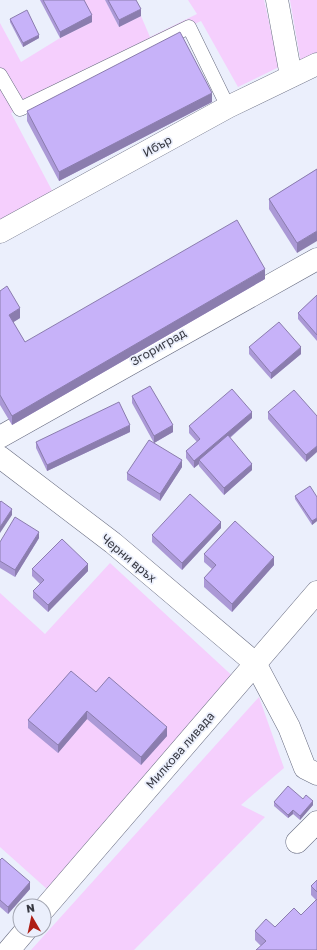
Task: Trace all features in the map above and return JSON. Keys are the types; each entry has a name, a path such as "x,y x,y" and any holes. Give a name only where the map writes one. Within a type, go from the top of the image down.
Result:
{"street":[{"path":"277,0 291,76"},
{"name":"Ибър","path":"0,232 228,107 317,64"},
{"name":"Згориград","path":"0,437 317,259"},
{"name":"Черни връх","path":"0,457 113,543 255,663"},
{"name":"Милкова ливада","path":"52,900 317,592"},
{"path":"255,663 289,727 305,768 317,774"},
{"path":"297,842 317,822"},
{"path":"9,950 19,938"}],"lane":[{"path":"0,75 20,109 189,27 228,107"}],"shaded area":[{"path":"81,0 105,0 119,27 141,16 150,37 197,14 188,0 264,0 279,67 238,87 201,21 11,113 56,198 0,223 0,23 21,62 60,38 92,22"},
{"path":"290,0 317,0 317,55 301,63"},
{"path":"110,563 239,682 47,889 0,847 0,593 45,634"},
{"path":"259,697 284,768 241,805 265,817 134,950 31,950 42,938 52,938 52,927"}],"building":[{"path":"43,0 84,0 92,15 60,32"},
{"path":"108,0 136,0 141,9 119,20"},
{"path":"27,10 39,35 23,43 10,19"},
{"path":"180,32 212,93 59,172 27,111"},
{"path":"317,169 317,231 297,243 269,199"},
{"path":"237,220 265,269 12,416 0,395 0,291 7,286 20,308 9,315 25,342"},
{"path":"317,295 317,335 298,313"},
{"path":"279,322 301,347 271,373 249,347"},
{"path":"150,386 173,425 154,436 132,396"},
{"path":"232,389 252,412 194,461 186,451 200,439 189,426"},
{"path":"294,390 317,416 317,446 306,455 268,412"},
{"path":"119,402 130,425 47,465 36,442"},
{"path":"228,435 252,464 224,488 199,460"},
{"path":"149,440 182,460 160,494 127,473"},
{"path":"310,486 317,497 317,518 312,521 295,496"},
{"path":"190,494 221,522 182,563 152,535"},
{"path":"1,501 12,509 0,527 0,502"},
{"path":"15,517 39,532 15,570 0,561 0,542"},
{"path":"235,521 274,557 232,604 204,578 216,565 204,554"},
{"path":"62,539 88,564 48,605 33,591 44,580 32,569"},
{"path":"71,671 96,692 109,677 167,727 141,757 87,711 58,745 28,720"},
{"path":"288,786 303,799 306,795 313,801 300,816 293,810 288,815 274,802"},
{"path":"2,858 30,882 16,898 12,898 12,902 8,907 0,900 0,860"},
{"path":"317,880 317,892 311,886"},
{"path":"317,899 317,950 256,950 266,941 255,931 266,919 275,927 294,908 301,915"}]}
